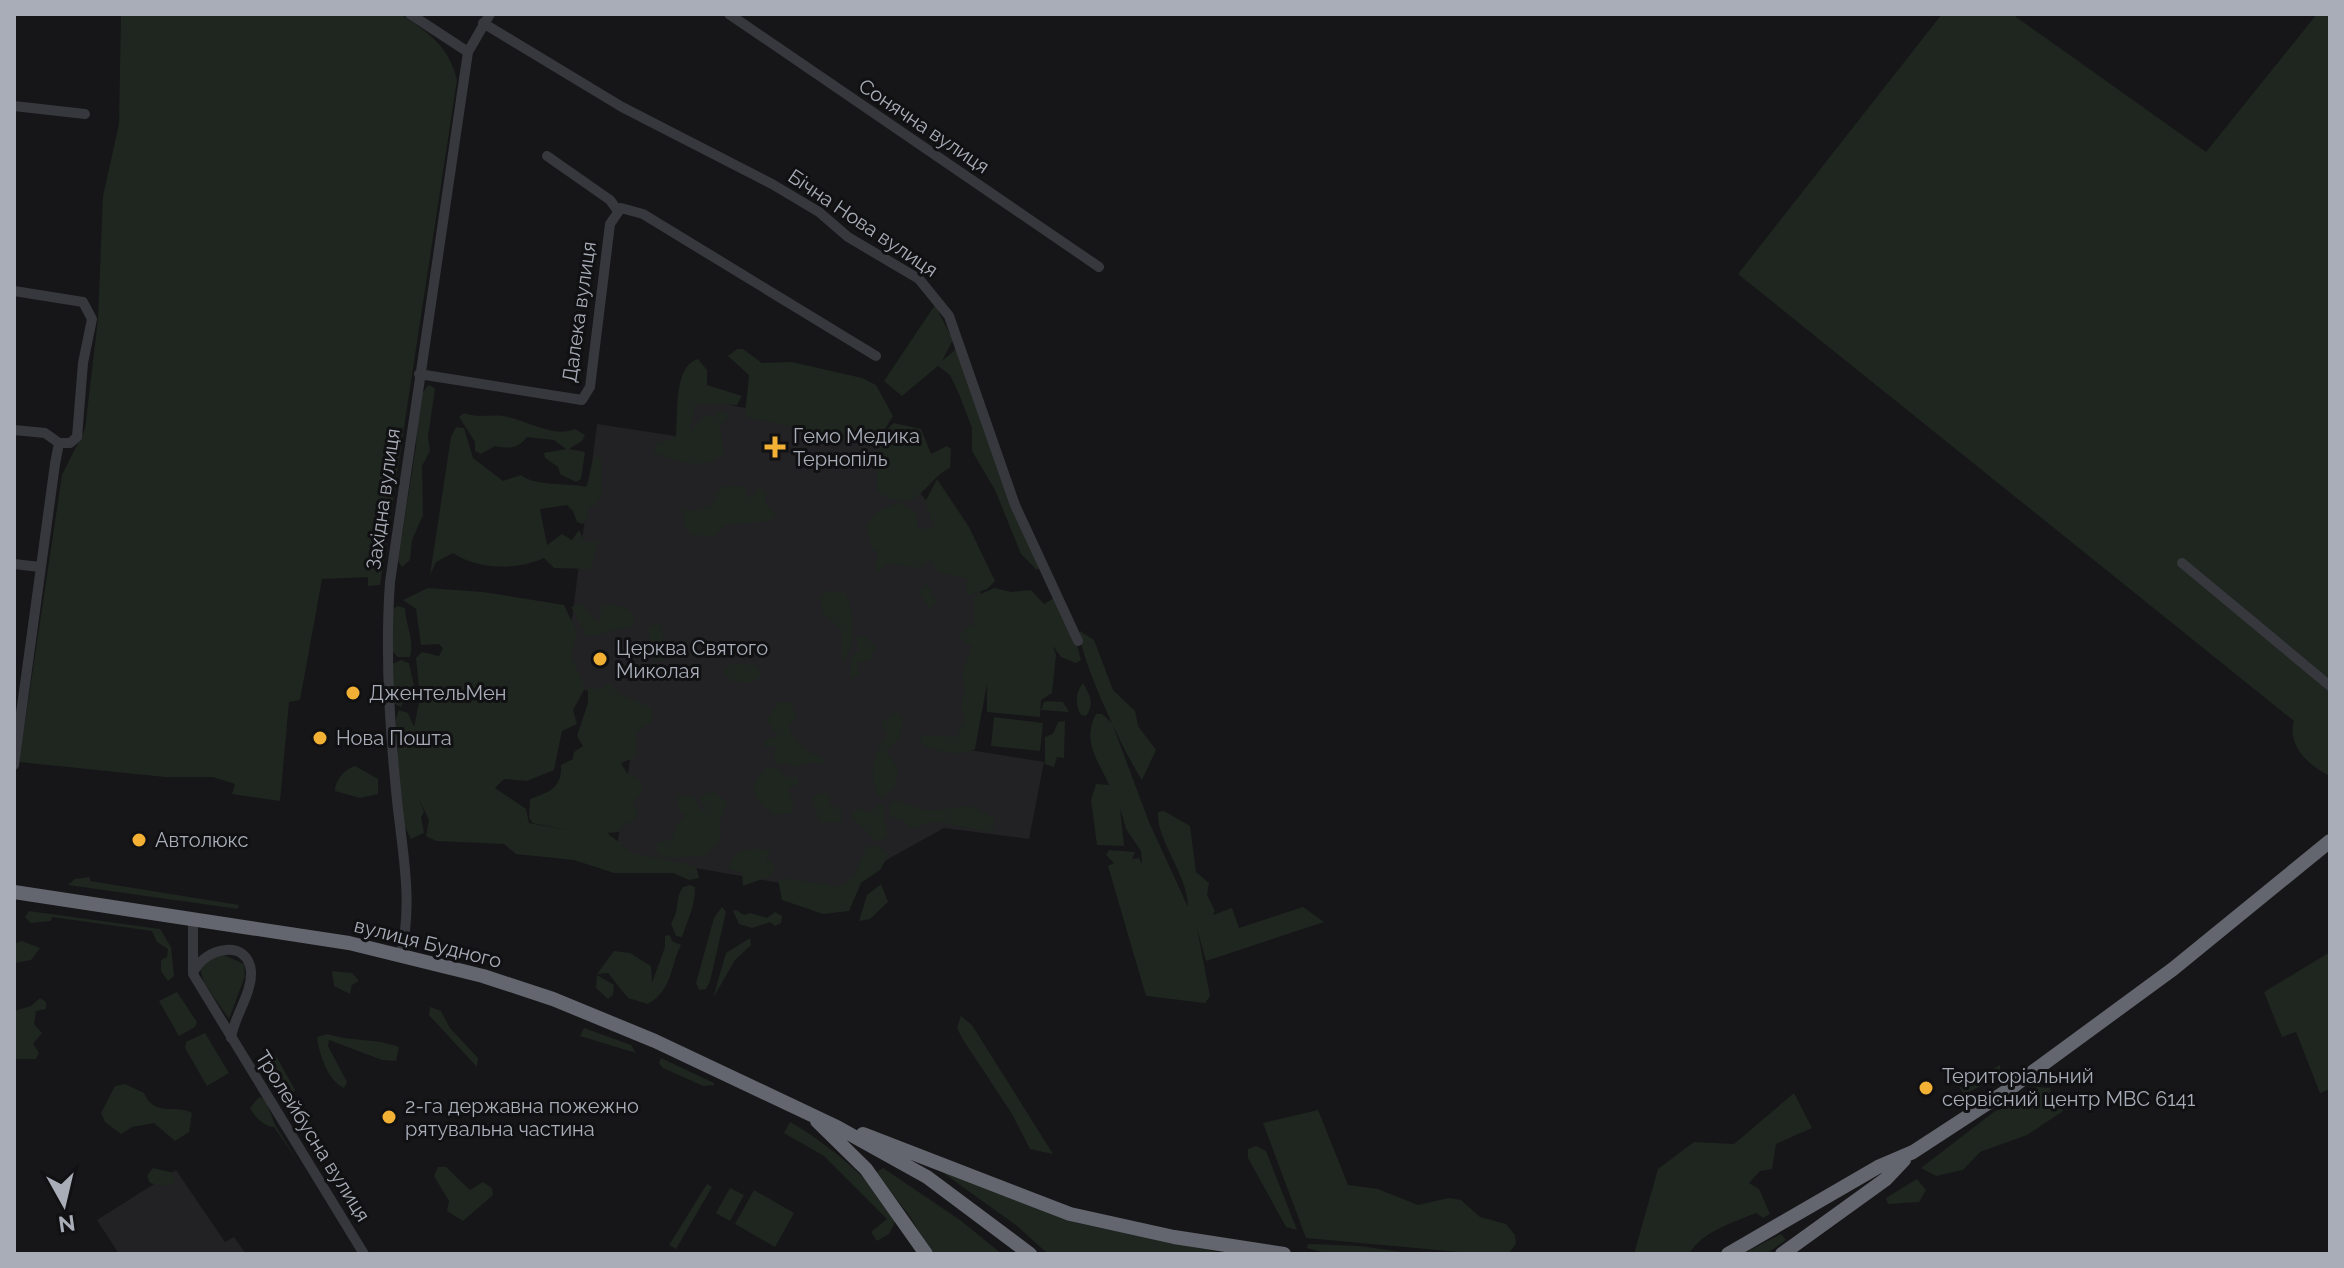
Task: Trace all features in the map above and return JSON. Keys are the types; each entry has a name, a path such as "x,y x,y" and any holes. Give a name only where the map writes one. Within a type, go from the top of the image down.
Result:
{"highway":[{"path":"1728,1254 1878,1167 1910,1154 2053,1059 2173,969 2330,841"},
{"name":"вулиця Будного","path":"14,892 193,918 401,954 483,976 581,1010 837,1127"},
{"path":"808,1113 866,1169 926,1254"},
{"path":"837,1127 927,1177 1030,1254"},
{"path":"837,1127 893,1143 1070,1214 1174,1237 1284,1254"},
{"path":"1782,1254 1886,1179 1910,1154"}],"street":[{"path":"410,14 468,52"},
{"name":"Сонячна вулиця","path":"729,14 1099,267"},
{"name":"Західна вулиця","path":"401,954 408,909 392,755 387,633 391,568 468,52 487,18"},
{"name":"Бічна Нова вулиця","path":"487,18 622,107 772,184 819,212 848,237 908,271 934,294 949,316 1015,505 1078,641"},
{"path":"14,106 85,114"},
{"path":"547,156 610,200 618,211 631,209 643,214 876,356"},
{"name":"Далека вулиця","path":"419,374 582,400 590,387 610,224 618,211"},
{"path":"14,291 83,302 92,319 83,363 77,437 70,443 59,443 45,433 14,430"},
{"path":"14,765 59,443"},
{"path":"2182,563 2330,686"},
{"path":"14,564 40,567"},
{"path":"193,918 193,974"},
{"name":"Тролейбусна вулиця","path":"231,1038 251,978 247,960 238,952 210,952 198,963 193,974 231,1038 364,1254"}],"shaded area":[{"path":"121,14 400,14 420,27 443,49 457,80 380,585 368,586 368,577 322,579 300,700 289,702 280,801 232,794 235,784 213,777 165,777 19,762 62,475 85,429 98,319 103,196 119,124"},
{"path":"1942,14 2012,14 2206,152 2317,14 2330,14 2330,776 2308,761 2297,747 2292,730 2294,721 1738,274"},
{"path":"935,305 953,340 942,361 956,349 1040,568 1037,570 1021,554 995,490 972,451 972,428 950,375 938,366 902,396 884,381"},
{"path":"737,349 743,349 762,363 792,362 862,378 876,385 893,416 875,445 750,418 745,415 749,375 728,356"},
{"path":"698,359 707,370 707,385 742,396 737,405 695,404 690,431 707,414 714,418 716,413 725,412 728,417 720,426 724,453 708,462 690,463 653,452 656,444 676,437 681,381 690,363"},
{"path":"428,385 435,388 428,437 430,451 422,466 423,515 412,540 410,560 402,567 398,561 416,446 419,398"},
{"path":"690,398 869,430 950,530 980,583 983,627 964,749 1044,762 1029,839 944,828 870,869 852,892 616,854 637,712 564,681 597,424 682,437"},
{"path":"464,413 508,417 559,432 575,429 585,435 582,441 569,449 585,452 581,479 576,482 560,474 558,467 545,458 544,453 566,449 554,440 527,437 513,447 495,446 481,454 475,451 475,442 459,417"},
{"path":"894,423 921,429 931,454 947,446 951,449 950,468 917,496 902,501 883,495 877,488 883,436"},
{"path":"456,427 464,428 473,458 503,481 521,475 535,481 586,487 596,455 601,458 602,494 596,505 587,508 588,516 583,524 577,522 567,505 540,509 547,545 562,534 572,540 579,530 585,542 599,540 591,569 554,568 544,558 523,565 486,565 453,553 436,562 430,575 451,437"},
{"path":"937,479 969,527 995,581 987,589 967,596 967,579 939,572 929,560 919,568 886,563 881,571 874,571 878,553 872,549 866,526 877,512 898,502 916,512 918,529 935,528 925,502"},
{"path":"745,487 748,497 753,497 757,488 765,490 765,503 777,515 770,521 725,525 715,536 692,535 685,528 682,509 696,511 712,505 720,488"},
{"path":"927,584 937,603 929,609 919,590"},
{"path":"428,588 483,592 564,605 577,632 571,655 585,688 573,710 577,724 562,731 554,770 527,781 504,779 495,788 526,809 529,823 573,831 533,823 529,818 530,799 557,784 561,765 573,759 574,752 583,746 577,736 588,703 588,688 600,689 611,683 617,693 652,708 653,721 636,732 636,757 621,763 627,773 641,781 643,792 633,803 638,811 634,822 624,824 619,832 607,833 633,853 696,866 699,878 689,880 673,873 614,873 574,860 516,854 504,844 436,841 426,836 429,820 419,799 424,812 421,817 424,833 411,839 398,797 396,722 399,710 408,713 414,727 420,698 416,658 422,652 439,656 443,648 439,644 421,645 416,609 403,600"},
{"path":"994,588 1011,592 1031,590 1044,604 1054,598 1074,633 1081,660 1076,663 1061,657 1053,646 1056,655 1052,693 1041,700 1040,717 987,712 987,684 975,749 948,753 933,749 921,743 920,735 957,737 965,719 961,705 965,691 962,672 972,646 961,639 959,633 974,623 974,597"},
{"path":"825,591 846,593 851,609 852,638 842,662 841,631 823,614 820,597"},
{"path":"581,604 596,621 600,621 601,606 610,604 629,609 635,619 633,626 587,637 571,607"},
{"path":"397,606 405,608 410,657 398,657 392,651 392,610"},
{"path":"661,625 666,653 662,660 655,661 650,653 649,626"},
{"path":"1080,631 1094,640 1113,690 1135,711 1138,726 1156,750 1142,780 1094,682"},
{"path":"864,636 876,647 870,660 857,662 859,676 850,679 851,658 859,650 856,637"},
{"path":"401,660 409,663 415,691 405,698 401,707 393,703 392,664"},
{"path":"733,663 755,665 762,675 752,683 731,681 723,671"},
{"path":"1083,683 1091,703 1086,716 1081,715 1077,703 1078,691"},
{"path":"779,702 790,702 797,718 788,725 791,732 802,746 824,759 821,765 809,762 795,767 783,762 778,766 773,758 776,747 762,746 767,739 778,736 766,720"},
{"path":"1044,702 1063,702 1069,712 1041,710"},
{"path":"897,712 903,720 900,738 887,751 898,768 895,788 880,799 874,783 873,766 887,736 881,722"},
{"path":"1096,714 1102,714 1112,723 1149,822 1188,907 1183,883 1162,834 1158,812 1164,811 1190,826 1196,872 1209,883 1207,895 1215,911 1213,915 1232,908 1239,928 1303,907 1324,922 1206,961 1197,928 1210,996 1205,1003 1146,996 1108,866 1114,863 1106,855 1109,850 1135,852 1132,859 1139,858 1142,864 1141,851 1126,829 1120,808 1124,846 1097,845 1091,800 1096,784 1109,785 1091,742"},
{"path":"994,717 1043,723 1040,751 991,746"},
{"path":"1065,721 1064,758 1057,757 1054,767 1045,764 1045,737 1053,734 1058,722"},
{"path":"355,766 378,779 378,794 360,798 335,791 341,776"},
{"path":"775,767 787,777 798,777 799,783 788,789 793,800 792,813 773,815 754,793 760,775 766,768"},
{"path":"712,791 727,802 720,821 721,839 705,856 664,858 657,852 657,843 672,839 676,825 686,816 678,810 677,794 694,797 701,811 708,808 701,803 701,796"},
{"path":"817,794 829,794 830,804 842,811 841,823 820,822 812,800"},
{"path":"896,800 926,811 970,806 995,818 993,830 987,832 936,821 909,829 903,820 891,817 889,804"},
{"path":"883,804 887,838 875,841 861,825 853,821 851,812 861,808 870,813 877,805"},
{"path":"868,846 877,846 889,854 880,870 861,883 849,911 823,914 782,900 778,880 827,883 831,887 840,885 855,873"},
{"path":"748,849 764,849 771,853 766,859 776,866 771,876 743,886 742,873 729,869 735,855"},
{"path":"90,877 90,881 239,905 238,909 68,885 75,879"},
{"path":"881,884 888,902 870,919 859,921 867,895"},
{"path":"690,885 695,887 692,906 682,937 676,936 671,923 680,892"},
{"path":"722,907 726,912 710,981 706,989 699,990 696,983 714,918"},
{"path":"29,911 160,929 171,947 174,976 168,981 161,971 161,960 167,957 168,949 157,942 152,931 52,917 51,921 31,923 25,917"},
{"path":"733,911 744,915 750,913 767,918 775,912 782,916 781,923 775,926 770,922 752,928 739,924"},
{"path":"670,935 672,941 681,945 667,984 648,1004 628,998 608,973 597,974 614,951 630,953 651,966 652,983 665,947 665,936"},
{"path":"750,938 751,945 735,960 713,998 726,953"},
{"path":"22,941 40,948 31,960 14,963 14,944"},
{"path":"2330,952 2330,1089 2320,1093 2296,1032 2282,1037 2264,992"},
{"path":"224,955 244,964 245,976 229,1019 204,983 200,969 211,958"},
{"path":"332,971 352,973 359,981 352,985 350,994 334,986"},
{"path":"597,975 614,985 613,995 608,999 596,988"},
{"path":"177,992 197,1022 195,1027 179,1036 159,1001"},
{"path":"40,998 46,1002 46,1009 36,1011 34,1024 42,1033 33,1044 39,1053 36,1059 14,1059 14,1011 31,1006"},
{"path":"430,1007 441,1011 450,1028 478,1058 477,1067 429,1015"},
{"path":"961,1016 972,1025 1053,1154 1030,1149 1012,1114 962,1038 957,1028"},
{"path":"584,1028 631,1045 636,1053 580,1036"},
{"path":"205,1033 229,1073 207,1086 185,1048 186,1042"},
{"path":"327,1034 399,1047 396,1061 382,1060 329,1040 328,1046 347,1082 344,1088 333,1079 322,1058 317,1037"},
{"path":"268,1054 276,1056 295,1090 287,1104 265,1070 264,1060"},
{"path":"661,1058 714,1085 703,1086 663,1068 659,1063"},
{"path":"2000,1065 2000,1075 1964,1095 1960,1088"},
{"path":"125,1084 144,1093 159,1108 192,1113 189,1132 175,1141 154,1123 132,1127 121,1134 105,1122 101,1113 115,1086"},
{"path":"2037,1087 2050,1088 2053,1102 2063,1111 2027,1135 1980,1152 1963,1170 1936,1176 1921,1168 1995,1111 2009,1107"},
{"path":"1794,1093 1812,1128 1776,1144 1772,1169 1760,1171 1749,1183 1759,1189 1770,1214 1763,1218 1756,1213 1719,1229 1702,1239 1689,1254 1634,1254 1658,1169 1694,1142 1734,1144"},
{"path":"259,1097 265,1098 275,1125 299,1163 274,1127 263,1123 250,1108"},
{"path":"1318,1110 1348,1185 1378,1189 1418,1205 1448,1198 1461,1200 1480,1217 1506,1224 1515,1235 1516,1244 1508,1254 1481,1254 1306,1238 1263,1123"},
{"path":"790,1122 819,1140 865,1179 895,1222 889,1234 877,1241 871,1232 887,1219 824,1156 784,1133"},
{"path":"1256,1146 1266,1151 1297,1230 1286,1227 1248,1158 1248,1149"},
{"path":"931,1164 1077,1223 1228,1254 1048,1254 1017,1226"},
{"path":"438,1167 446,1167 470,1190 483,1182 492,1188 493,1195 463,1221 447,1211 449,1201 434,1176"},
{"path":"153,1168 174,1173 174,1183 163,1186 150,1183 147,1176"},
{"path":"883,1168 960,1220 1002,1254 932,1254 909,1215 878,1177 877,1172"},
{"path":"176,1170 225,1242 234,1237 246,1254 119,1254 97,1220"},
{"path":"1917,1179 1926,1190 1919,1202 1888,1204 1886,1198"},
{"path":"707,1184 712,1187 676,1249 669,1245"},
{"path":"730,1188 744,1195 730,1221 716,1213"},
{"path":"754,1190 794,1213 775,1247 735,1224"},
{"path":"1781,1234 1786,1240 1766,1254 1742,1254"},
{"path":"1308,1244 1360,1246 1416,1254 1329,1254 1307,1248"}],"place":[{"name":"Гемо Медика Тернопіль","path":"775,447"},
{"name":"Церква Святого Миколая","path":"600,659"},
{"name":"ДжентельМен","path":"353,693"},
{"name":"Нова Пошта","path":"320,738"},
{"name":"Автолюкс","path":"139,840"},
{"name":"Територіальний сервісний центр МВС 6141","path":"1926,1088"},
{"name":"2-га державна пожежно рятувальна частина","path":"389,1117"}]}
